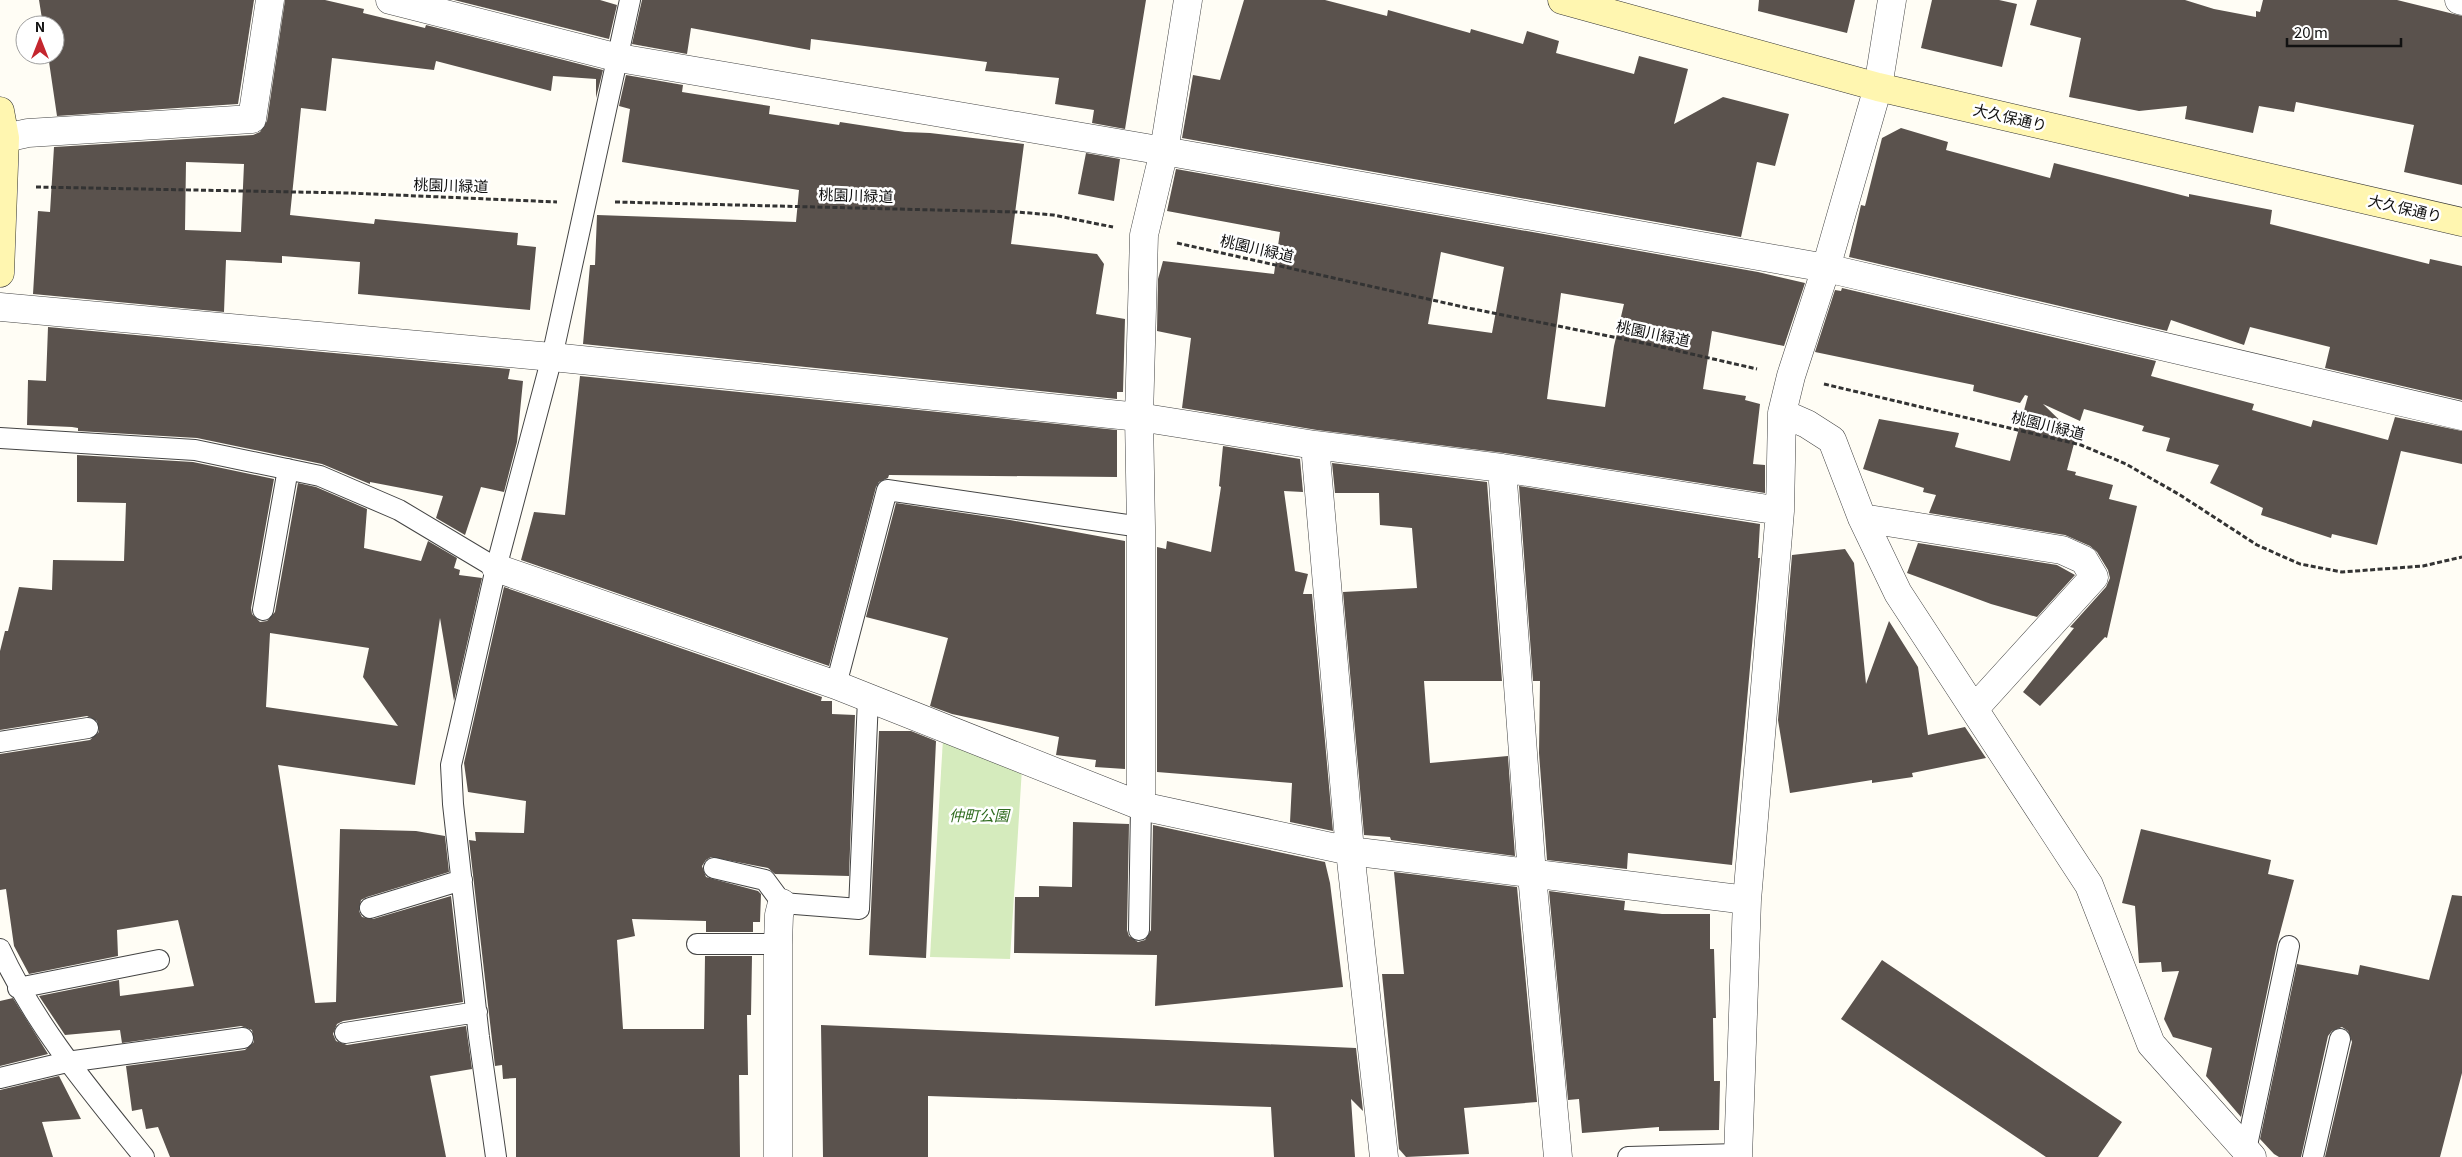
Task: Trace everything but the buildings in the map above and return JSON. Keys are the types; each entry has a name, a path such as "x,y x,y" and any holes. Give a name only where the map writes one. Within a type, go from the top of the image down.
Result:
{"main road":[{"name":"大久保通り","path":"1562,0 1878,87 2462,222"},
{"path":"0,111 4,162 0,273"}],"street":[{"path":"4,162 28,133 252,119 270,0"},
{"path":"390,0 619,58 1164,151 1826,268 2462,416"},
{"path":"1141,806 1139,416 1144,235 1164,151 1188,0"},
{"path":"1738,1155 1747,900 1780,511 1782,413 1791,376 1826,268 1878,87 1892,0"},
{"path":"0,307 552,358 1139,416 1315,446 1502,468 1780,511"},
{"path":"1782,413 1807,424 1832,440 1862,518 1898,593 2089,885 2151,1044 2249,1153"},
{"path":"1315,446 1350,851 1384,1157"},
{"path":"1502,468 1532,875 1558,1157"},
{"path":"1862,518 2062,550 2084,560 2094,577 1975,708"},
{"path":"496,568 836,686 1141,806 1350,851 1532,875 1747,900"},
{"path":"778,1157 778,944 779,915 782,904"}],"lane":[{"path":"496,1157 453,804 452,765 496,568 552,358 619,58 630,0"},
{"path":"0,438 195,450 320,476 399,510 496,568"},
{"path":"263,610 288,469"},
{"path":"836,686 887,490 1141,527"},
{"path":"714,868 765,880 782,904 859,908 868,699"},
{"path":"0,742 88,728"},
{"path":"1139,930 1141,806"},
{"path":"370,908 462,880"},
{"path":"698,944 778,944"},
{"path":"2249,1153 2289,946"},
{"path":"0,949 18,988 67,1062 144,1157"},
{"path":"18,988 159,960"},
{"path":"345,1033 477,1012"},
{"path":"0,1078 67,1062 243,1038"},
{"path":"2313,1157 2340,1039"},
{"path":"1628,1157 1738,1155"}],"path":[{"name":"桃園川緑道","path":"4,162 223,190 586,202 1017,212 1053,216 1468,308 1648,344 2081,445 2126,464 2180,495 2257,545 2300,564 2342,572 2423,566 2462,557"}],"green space":[{"name":"仲町公園","path":"943,739 1022,768 1010,959 930,957"}]}
